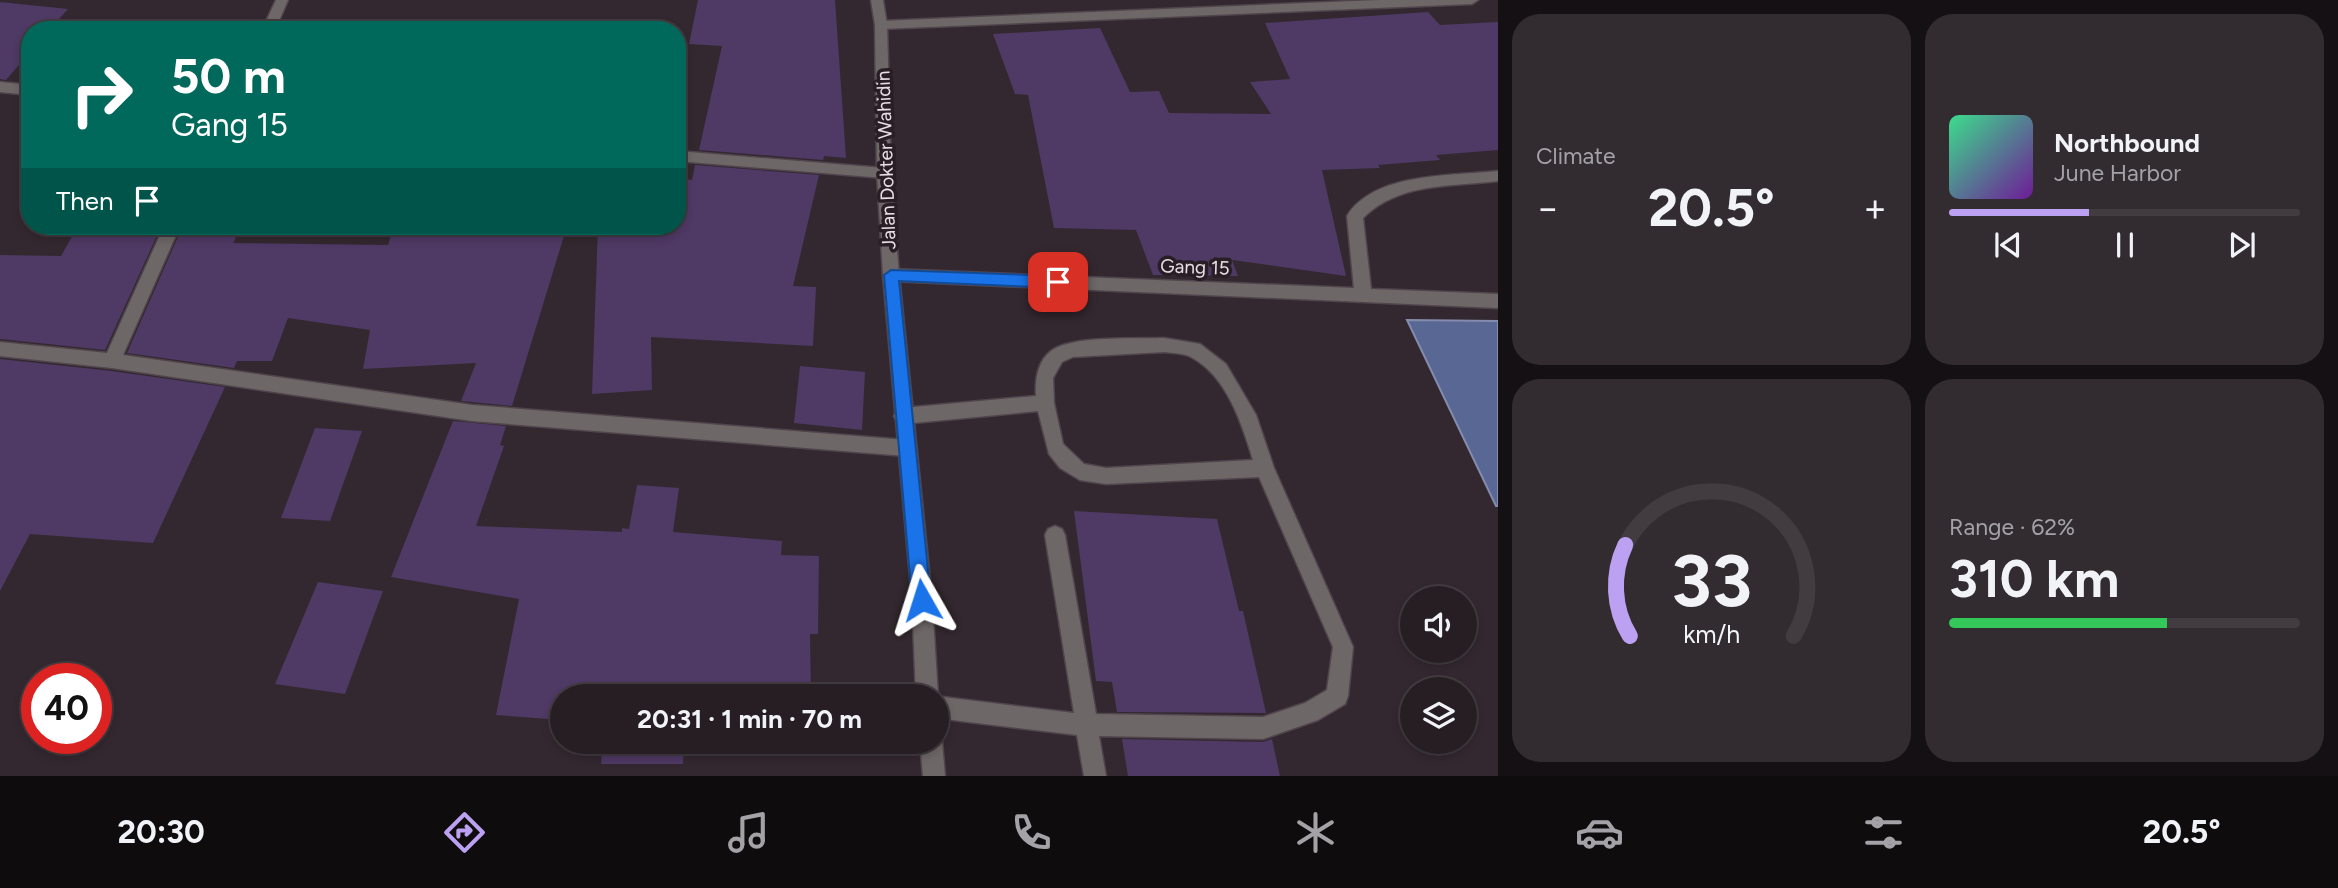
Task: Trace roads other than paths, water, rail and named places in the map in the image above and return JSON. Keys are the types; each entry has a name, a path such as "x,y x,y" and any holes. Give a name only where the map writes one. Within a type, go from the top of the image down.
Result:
{"street":[{"path":"272,21 282,0"},
{"name":"Jalan Dokter Wahidin","path":"877,0 881,25 884,173 891,275 922,600 926,684"},
{"path":"881,25 1472,0"},
{"path":"0,87 21,89"},
{"path":"686,157 884,173"},
{"path":"1363,295 1355,216 1366,202 1404,186 1498,176"},
{"path":"112,361 168,235"},
{"name":"Gang 15","path":"891,275 1498,301"},
{"path":"949,709 1086,726 1263,728 1310,712 1337,696 1343,647 1265,468 1250,421 1220,369 1194,349 1164,345 1071,351 1056,357 1044,377 1045,403 1055,448 1080,472 1106,476 1265,468"},
{"path":"0,349 112,361 472,413 906,448"},
{"path":"903,416 1045,403"},
{"path":"1055,535 1095,776"},
{"path":"932,754 933,776"}],"water":[{"path":"1407,320 1498,321 1498,506 1496,506"}]}
